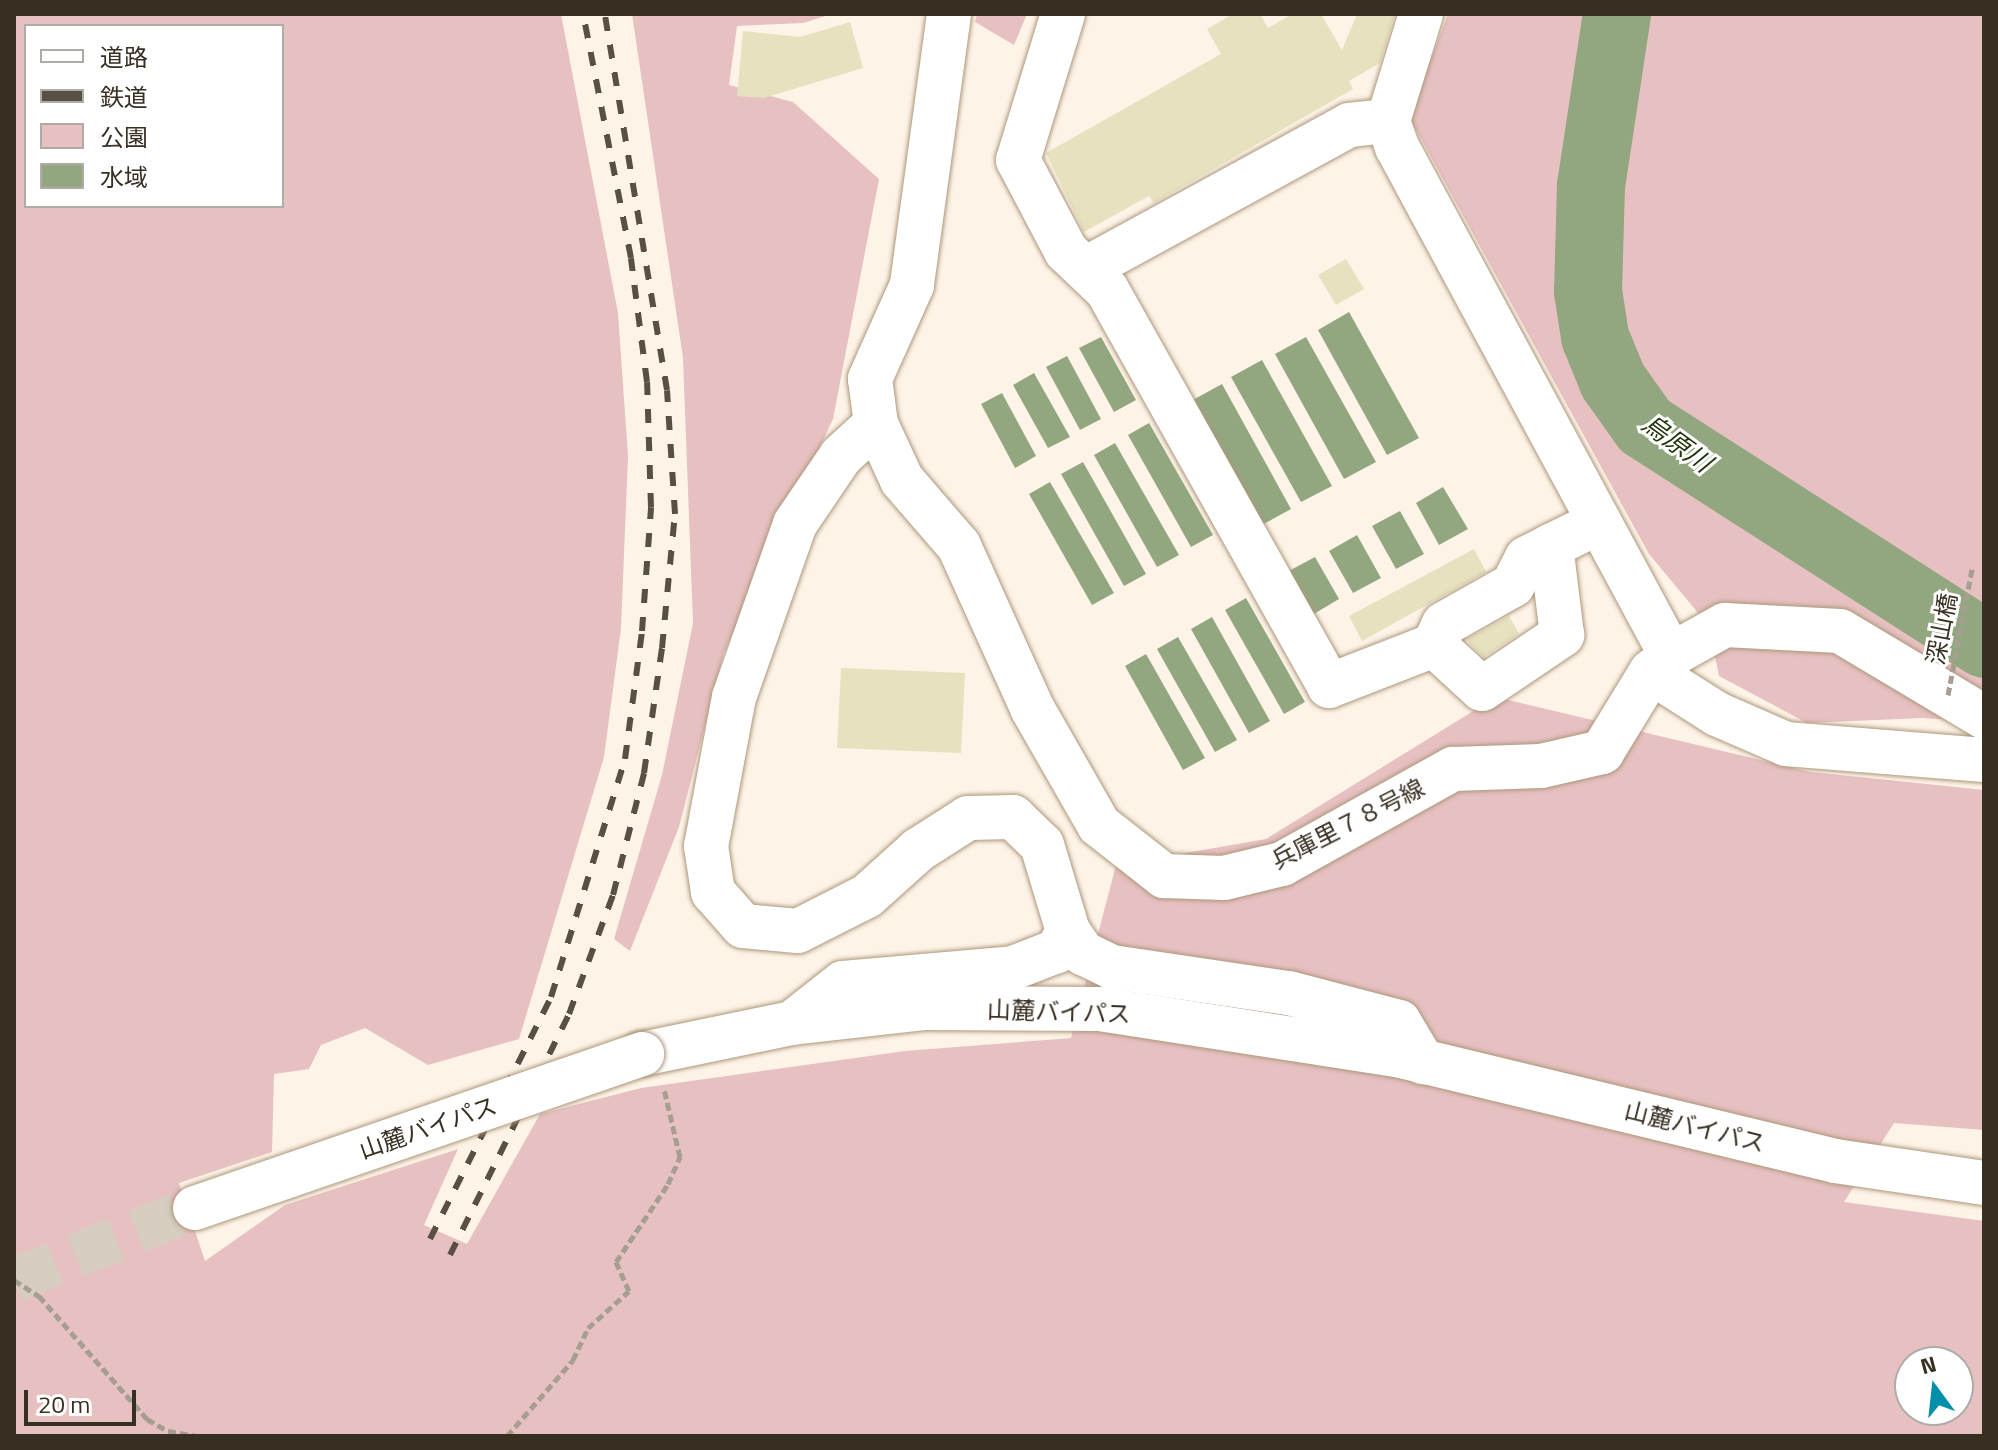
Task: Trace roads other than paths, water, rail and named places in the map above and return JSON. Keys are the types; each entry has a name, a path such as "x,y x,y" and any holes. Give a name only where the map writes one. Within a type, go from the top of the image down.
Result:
{"street":[{"name":"兵庫里７８号線","path":"949,14 912,285 870,379 876,424 902,480 959,546 1032,708 1099,825 1164,876 1224,878 1282,864 1453,769 1541,766 1602,752 1661,663 1725,625 1840,631 1966,706"},
{"path":"1063,14 1018,160 1066,251 1089,267 1107,290 1329,686 1434,645 1444,624 1513,585 1527,558 1599,522"},
{"path":"1421,14 1388,121 1397,147 1599,522 1661,663 1717,714 1786,744 1984,760"},
{"path":"1089,267 1349,125 1388,121"},
{"path":"876,424 841,456 795,524 734,697 706,846 713,892 743,926 798,931 867,896 918,850 968,818 1013,817 1042,845 1068,931 1083,953 1112,967 1289,993 1399,1022 1423,1062"},
{"path":"1434,645 1482,689 1562,635 1551,546"},
{"path":"792,1023 843,983 1013,968 1057,951 1068,931"},
{"name":"山麓バイパス","path":"195,1208 792,1023 923,1008 1099,1009 1423,1062 1835,1161 1984,1183"}],"water":[{"path":"1349,312 1419,438 1387,455 1318,330"},
{"path":"1101,337 1136,400 1114,412 1079,348"},
{"path":"1306,337 1376,462 1344,479 1275,354"},
{"path":"1067,356 1101,419 1080,430 1046,367"},
{"path":"1262,360 1332,486 1301,502 1231,377"},
{"path":"1034,373 1070,437 1048,448 1013,385"},
{"path":"1222,384 1291,509 1260,526 1191,401"},
{"path":"1002,393 1036,456 1015,468 981,404"},
{"path":"1149,423 1213,535 1191,547 1128,435"},
{"path":"1115,443 1179,555 1157,567 1094,455"},
{"path":"1083,462 1146,574 1124,586 1061,474"},
{"path":"1050,482 1114,593 1092,605 1029,494"},
{"path":"1443,487 1468,529 1439,545 1416,503"},
{"path":"1400,511 1424,554 1396,569 1372,526"},
{"path":"1357,535 1381,578 1353,593 1329,551"},
{"path":"1315,557 1339,599 1312,615 1287,572"},
{"path":"1246,598 1305,702 1284,714 1225,610"},
{"path":"1212,617 1270,721 1249,733 1191,629"},
{"path":"1178,637 1237,740 1215,752 1157,649"},
{"path":"1146,654 1205,758 1183,770 1125,666"}],"waterway":[{"name":"烏原川","path":"1617,14 1591,185 1588,291 1595,337 1613,381 1645,426 1984,644"}],"tunnel":[{"path":"14,1280 195,1208"}],"railway":[{"path":"430,1239 551,997 625,759 642,631 651,507 647,382 631,258 583,14"},
{"path":"450,1255 569,1014 613,895 644,773 662,648 675,514 667,390 605,14"}]}
